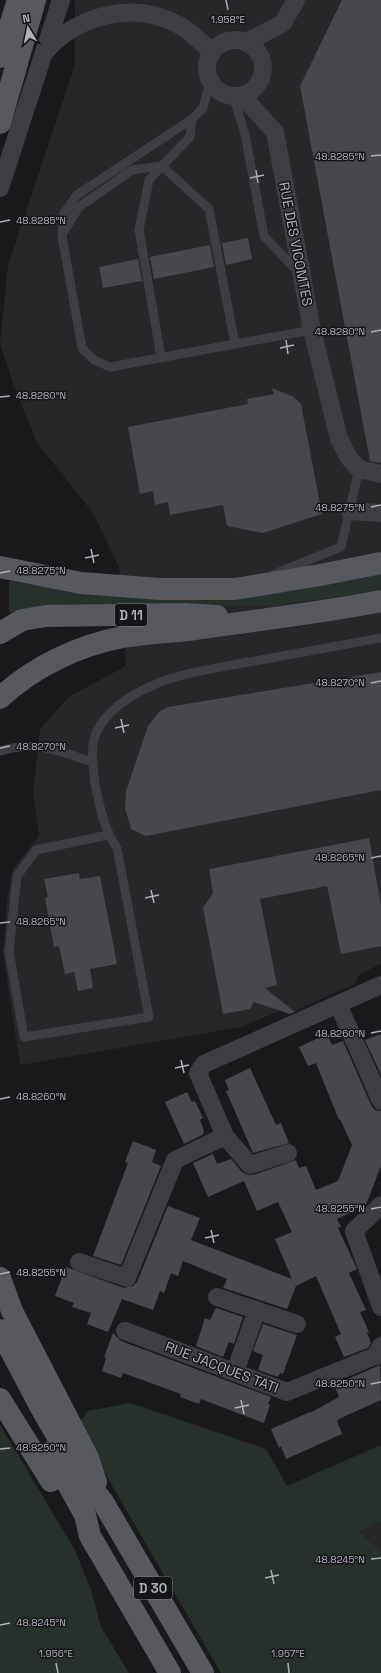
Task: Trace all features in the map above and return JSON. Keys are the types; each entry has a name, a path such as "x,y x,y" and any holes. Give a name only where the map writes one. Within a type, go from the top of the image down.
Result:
{"main road":[{"path":"0,10 3,0"},
{"path":"0,57 18,0"},
{"path":"0,123 35,0"},
{"name":"D 11","path":"0,567 81,583 160,589 235,589 381,563"},
{"name":"D 11","path":"0,633 22,620 46,616 184,614 266,618 381,602"},
{"path":"0,698 28,676 85,647 124,637 266,618"},
{"path":"0,1278 12,1311 88,1458 103,1502"},
{"name":"D 30","path":"0,1330 40,1406 74,1465 103,1502 203,1673"},
{"name":"D 30","path":"0,1359 85,1515 90,1536 170,1673"},
{"path":"0,1398 75,1520 90,1536"}],"street":[{"path":"0,188 61,0"},
{"path":"247,42 260,54 264,71 257,87 237,96 224,94 210,82 207,67 212,52 220,44 231,40 247,42 283,23 296,0"},
{"path":"44,52 54,42 79,25 108,15 124,13 156,16 180,25 212,52"},
{"name":"RUE DES VICOMTES","path":"237,96 275,132 303,278 317,368 339,439 349,458 359,469"},
{"path":"359,469 381,474"},
{"path":"350,511 381,513"},
{"path":"288,1153 250,1165 225,1136 198,1072 204,1064 381,985"},
{"path":"338,1004 381,1101"},
{"path":"79,1262 127,1278 175,1160 225,1136"},
{"path":"381,1205 354,1231 381,1307"},
{"path":"217,1297 297,1324"},
{"path":"235,1372 256,1310"},
{"name":"RUE JACQUES TATI","path":"125,1331 287,1392 375,1356 381,1346"}],"lane":[{"path":"210,82 204,108 192,119 77,195 64,213 62,236 82,348 94,360 110,367 312,330"},
{"path":"237,96 264,236 303,278"},
{"path":"161,357 139,230 149,180 190,137 192,119"},
{"path":"62,236 79,207 114,182 132,170 162,166"},
{"path":"162,166 209,209 235,344"},
{"path":"235,589 341,547 359,469"},
{"path":"108,834 36,850 17,876 9,952 24,1037 149,1017 117,848 108,834 96,789 93,762 94,739 98,729 109,714 142,691 166,680 215,669 381,638"},
{"path":"0,751 29,745 60,751 93,762"}],"shaded area":[{"path":"75,0 381,0 381,963 358,976 355,984 292,1012 284,1009 242,1027 20,1065 3,953 7,900 13,869 39,836 33,793 40,729 69,697 126,666 119,567 93,513 37,443 15,389 0,344 8,265 75,64"},
{"path":"381,574 381,591 269,606 29,608 9,613 9,581 113,596 214,601"},
{"path":"130,1403 266,1449 287,1486 381,1445 381,1522 359,1532 381,1551 381,1673 221,1673 114,1489 79,1423 88,1411"},
{"path":"0,1425 75,1550 92,1593 101,1627 129,1673 0,1673"},
{"path":"381,1522 381,1551 359,1532"}],"building":[{"path":"342,0 381,0 381,463 370,461 300,86"},
{"path":"248,238 252,259 226,265 222,243"},
{"path":"210,245 214,267 154,279 150,257"},
{"path":"138,259 142,281 103,288 99,267"},
{"path":"272,388 294,397 301,404 322,514 263,533 227,526 223,505 170,515 168,502 155,505 153,491 140,494 128,427 248,404 247,399 274,394"},
{"path":"381,672 381,790 146,836 131,829 125,808 126,791 148,726 160,711 168,707"},
{"path":"369,838 381,905 381,946 341,954 327,886 260,899 277,985 265,988 295,1012 290,1014 254,1002 250,1009 223,1014 203,908 213,893 209,869"},
{"path":"79,873 80,879 100,876 117,964 90,969 93,988 78,991 74,972 65,974 59,946 54,947 45,898 48,897 44,879"},
{"path":"327,1034 332,1045 343,1041 371,1105 375,1110 381,1111 381,1166 366,1205 337,1219 341,1227 338,1228 357,1269 349,1273 366,1310 360,1312 369,1332 367,1333 371,1343 368,1348 344,1357 335,1337 341,1334 316,1276 296,1286 287,1309 223,1288 227,1279 183,1261 178,1276 171,1273 164,1293 160,1291 153,1310 122,1299 108,1332 87,1324 91,1313 72,1307 74,1303 55,1296 66,1267 124,1288 133,1286 137,1282 168,1206 200,1218 191,1240 292,1279 275,1239 292,1232 278,1202 257,1211 244,1181 208,1197 193,1163 213,1154 217,1164 231,1159 242,1172 248,1175 253,1175 296,1160 299,1168 306,1166 316,1190 338,1181 352,1145 340,1119 339,1120 316,1063 308,1066 299,1047"},
{"path":"381,1034 381,1075 365,1040"},
{"path":"250,1068 276,1125 281,1123 289,1143 253,1153 226,1091 229,1090 225,1080"},
{"path":"187,1092 192,1102 195,1101 203,1118 200,1120 204,1134 184,1144 165,1102"},
{"path":"133,1141 156,1150 152,1162 161,1166 121,1265 93,1256 128,1163 125,1162"},
{"path":"216,1308 243,1317 234,1344 229,1342 223,1357 196,1346 205,1318 210,1320"},
{"path":"263,1324 297,1335 283,1374 280,1373 278,1377 258,1370 263,1355 253,1351"},
{"path":"113,1333 121,1341 271,1397 264,1423 201,1399 199,1404 180,1397 181,1394 123,1373 121,1378 102,1371 106,1358 104,1357"},
{"path":"380,1365 381,1400 339,1419 337,1421 342,1434 286,1459 281,1446 279,1448 271,1429 310,1413 339,1397 335,1387 344,1384 343,1381"}]}
